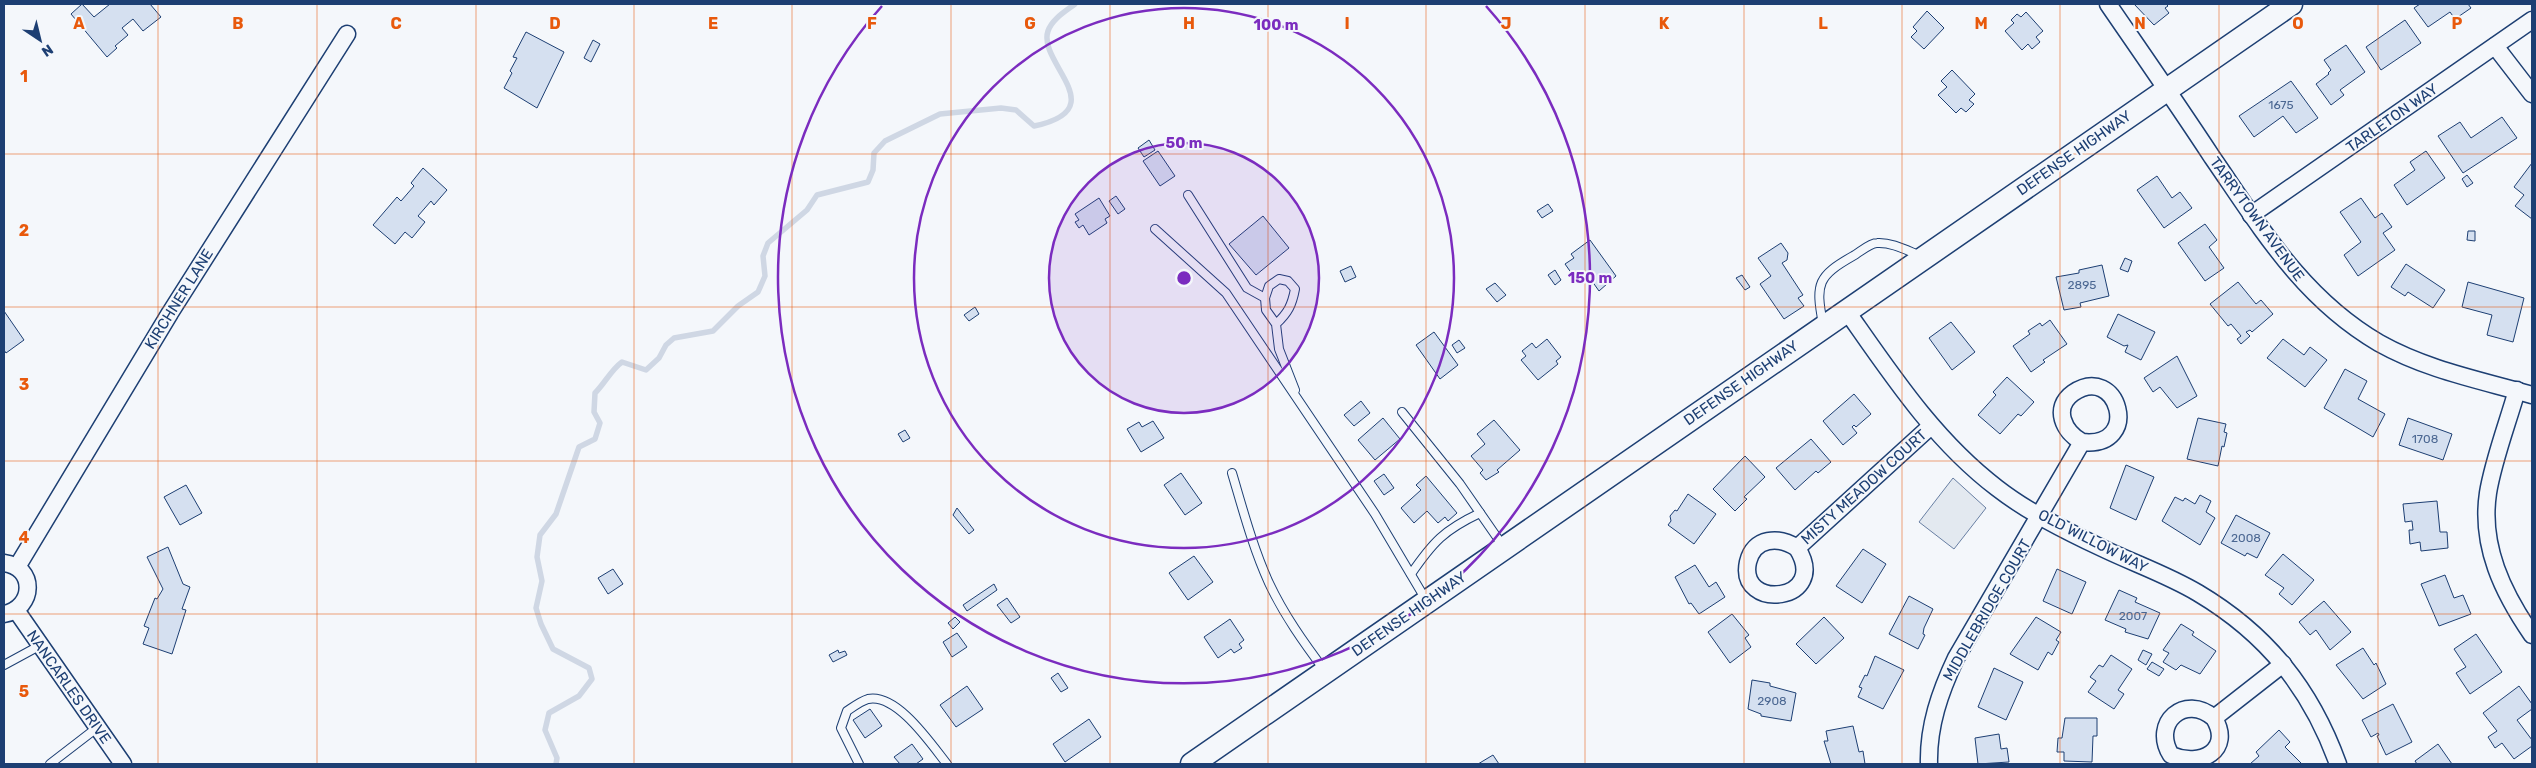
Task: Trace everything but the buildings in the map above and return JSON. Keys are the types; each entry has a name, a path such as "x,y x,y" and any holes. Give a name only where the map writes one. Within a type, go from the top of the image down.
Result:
{"main road":[{"name":"DEFENSE HIGHWAY","path":"1192,764 2291,4"}],"street":[{"name":"TARRYTOWN AVENUE","path":"2108,4 2252,215 2295,274 2317,298 2347,322 2380,343 2413,359 2445,372 2525,392"},
{"name":"TARLETON WAY","path":"2252,215 2532,20"},
{"name":"KIRCHNER LANE","path":"10,565 347,34"},
{"path":"2495,46 2532,94"},
{"name":"OLD WILLOW WAY","path":"1846,310 1911,402 1964,459 1997,488 2041,516 2101,548 2197,592 2252,632 2283,664 2305,694 2325,728 2338,764"},
{"path":"2525,392 2488,493 2488,528 2492,560 2502,586 2532,635"},
{"name":"MISTY MEADOW COURT","path":"1797,548 1932,426"},
{"name":"MIDDLEBRIDGE COURT","path":"1929,764 1928,747 1934,711 1956,658 2041,516 2082,442"},
{"name":"NANCARLES DRIVE","path":"10,565 27,581 28,589 22,604 10,612 39,646 123,764"},
{"path":"2214,718 2283,664"}],"lane":[{"path":"1188,195 1247,288 1265,298"},
{"path":"1156,229 1226,293 1298,399 1315,428 1375,514 1427,601"},
{"path":"1823,326 1819,303 1820,285 1829,269 1876,243 1895,246 1923,257"},
{"path":"1276,324 1287,313 1295,289 1288,281 1279,279 1269,286 1265,298 1266,310 1276,324 1279,349 1298,399"},
{"path":"1402,412 1480,513 1504,548"},
{"path":"1232,473 1245,518 1269,583 1290,621 1326,672"},
{"path":"1410,574 1431,544 1447,530 1480,513"},
{"path":"4,665 39,646"},
{"path":"859,764 841,728 847,711 868,699 886,700 907,716 947,764"},
{"path":"50,764 98,727"}],"shaded area":[{"path":"1953,478 1986,508 1954,549 1919,522"}],"waterway":[{"path":"556,764 557,758 545,730 549,713 579,696 592,679 589,668 553,649 541,624 536,608 542,581 537,557 540,535 556,514 579,447 595,439 600,423 594,412 595,393 622,362 646,370 659,358 666,345 674,338 713,331 738,306 758,292 765,276 763,256 768,243 807,210 817,195 868,182 873,170 874,153 885,141 940,114 1001,108 1016,110 1034,126 1057,118 1069,108 1071,97 1067,84 1048,44 1048,31 1056,19 1075,4"}]}
